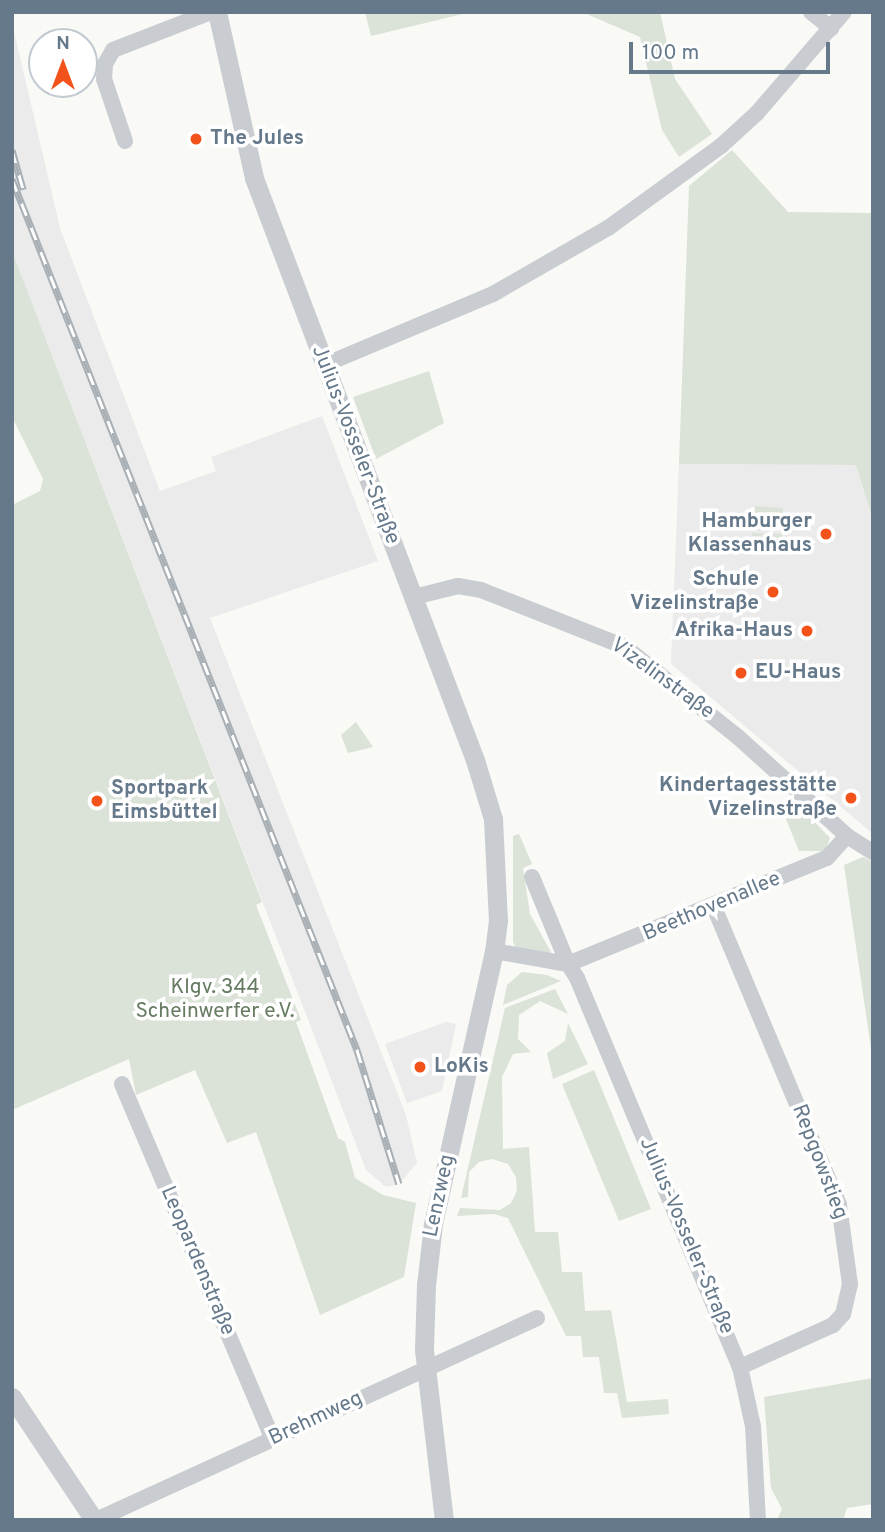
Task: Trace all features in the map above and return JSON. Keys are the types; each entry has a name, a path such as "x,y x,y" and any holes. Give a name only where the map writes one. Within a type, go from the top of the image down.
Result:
{"street":[{"path":"125,141 104,79 105,64 113,50 211,12"},
{"name":"Julius-Vosseler-Straße","path":"217,12 254,177 484,785 492,819 497,875"},
{"path":"811,12 831,28"},
{"path":"324,365 493,294 608,228 721,146 757,113 844,12"},
{"name":"Vizelinstraße","path":"414,597 458,586 481,590 625,647 738,737 848,836 873,852"},
{"name":"Beethovenallee","path":"568,964 827,858 848,836"},
{"name":"Lenzweg","path":"444,1520 424,1336 430,1242 494,951 497,875"},
{"name":"Julius-Vosseler-Straße","path":"532,877 740,1367 754,1426 758,1520"},
{"name":"Repgowstieg","path":"714,906 839,1205 850,1284 844,1314 833,1325 740,1367"},
{"path":"494,951 568,964"},
{"name":"Leopardenstraße","path":"122,1084 273,1439"},
{"name":"Brehmweg","path":"95,1520 537,1318"},
{"path":"12,1397 95,1520"}],"shaded area":[{"path":"12,23 60,228 160,491 216,471 211,457 322,416 378,561 210,618 406,1115 417,1163 399,1184 386,1187 366,1170 12,251"},
{"name":"Schule Vizelinstraße","path":"679,464 856,465 873,520 873,834 671,664"},
{"name":"LoKis","path":"446,1022 456,1024 442,1091 407,1103 385,1044"}],"green space":[{"path":"365,12 471,12 371,36"},
{"path":"582,12 660,12 675,79 712,134 679,157 662,130 640,37"},
{"path":"732,150 788,212 873,213 873,520 856,465 679,464 689,186"},
{"name":"Klgv. 344 Scheinwerfer e.V.","path":"12,251 262,902 256,905 301,1020 296,1022 338,1138 345,1142 355,1178 383,1195 416,1203 404,1277 320,1315 256,1132 227,1143 195,1070 136,1095 129,1059 12,1110 12,505 40,491 43,479 12,417"},
{"path":"429,371 444,423 376,459 353,397"},
{"path":"753,506 783,508 782,528 753,526"},
{"path":"752,533 782,534 781,554 751,552"},
{"path":"356,722 373,747 348,753 341,735"},
{"path":"804,811 830,838 825,851 799,851 786,819"},
{"path":"519,834 532,864 523,868 530,914 553,956 517,950 513,942 513,836"},
{"path":"863,857 873,862 873,1062 844,865"},
{"path":"522,972 547,975 561,981 503,1005 507,985"},
{"path":"555,989 568,1014 540,1001 519,1015 518,1039 531,1052 513,1054 502,1077 503,1149 529,1147 535,1232 558,1232 562,1272 582,1272 585,1311 611,1310 627,1402 668,1399 669,1414 622,1418 617,1393 604,1393 599,1357 583,1357 581,1336 566,1336 508,1218 494,1214 457,1216 460,1208 500,1210 511,1203 517,1191 516,1177 508,1164 492,1159 479,1162 469,1172 468,1197 461,1198 505,1008"},
{"path":"568,1023 588,1064 553,1079 547,1053 565,1041"},
{"path":"594,1070 651,1209 619,1221 562,1084"},
{"path":"873,1378 873,1504 847,1508 843,1520 777,1520 782,1509 771,1488 764,1397"}],"railway":[{"path":"12,150 23,189"},
{"path":"12,179 357,1050 399,1184"}],"place":[{"name":"The Jules","path":"196,139"},
{"name":"Hamburger Klassenhaus","path":"826,534"},
{"name":"Schule Vizelinstraße","path":"773,592"},
{"name":"Afrika-Haus","path":"807,631"},
{"name":"EU-Haus","path":"741,673"},
{"name":"Kindertagesstätte Vizelinstraße","path":"851,798"},
{"name":"Sportpark Eimsbüttel","path":"97,801"},
{"name":"LoKis","path":"420,1067"}]}
